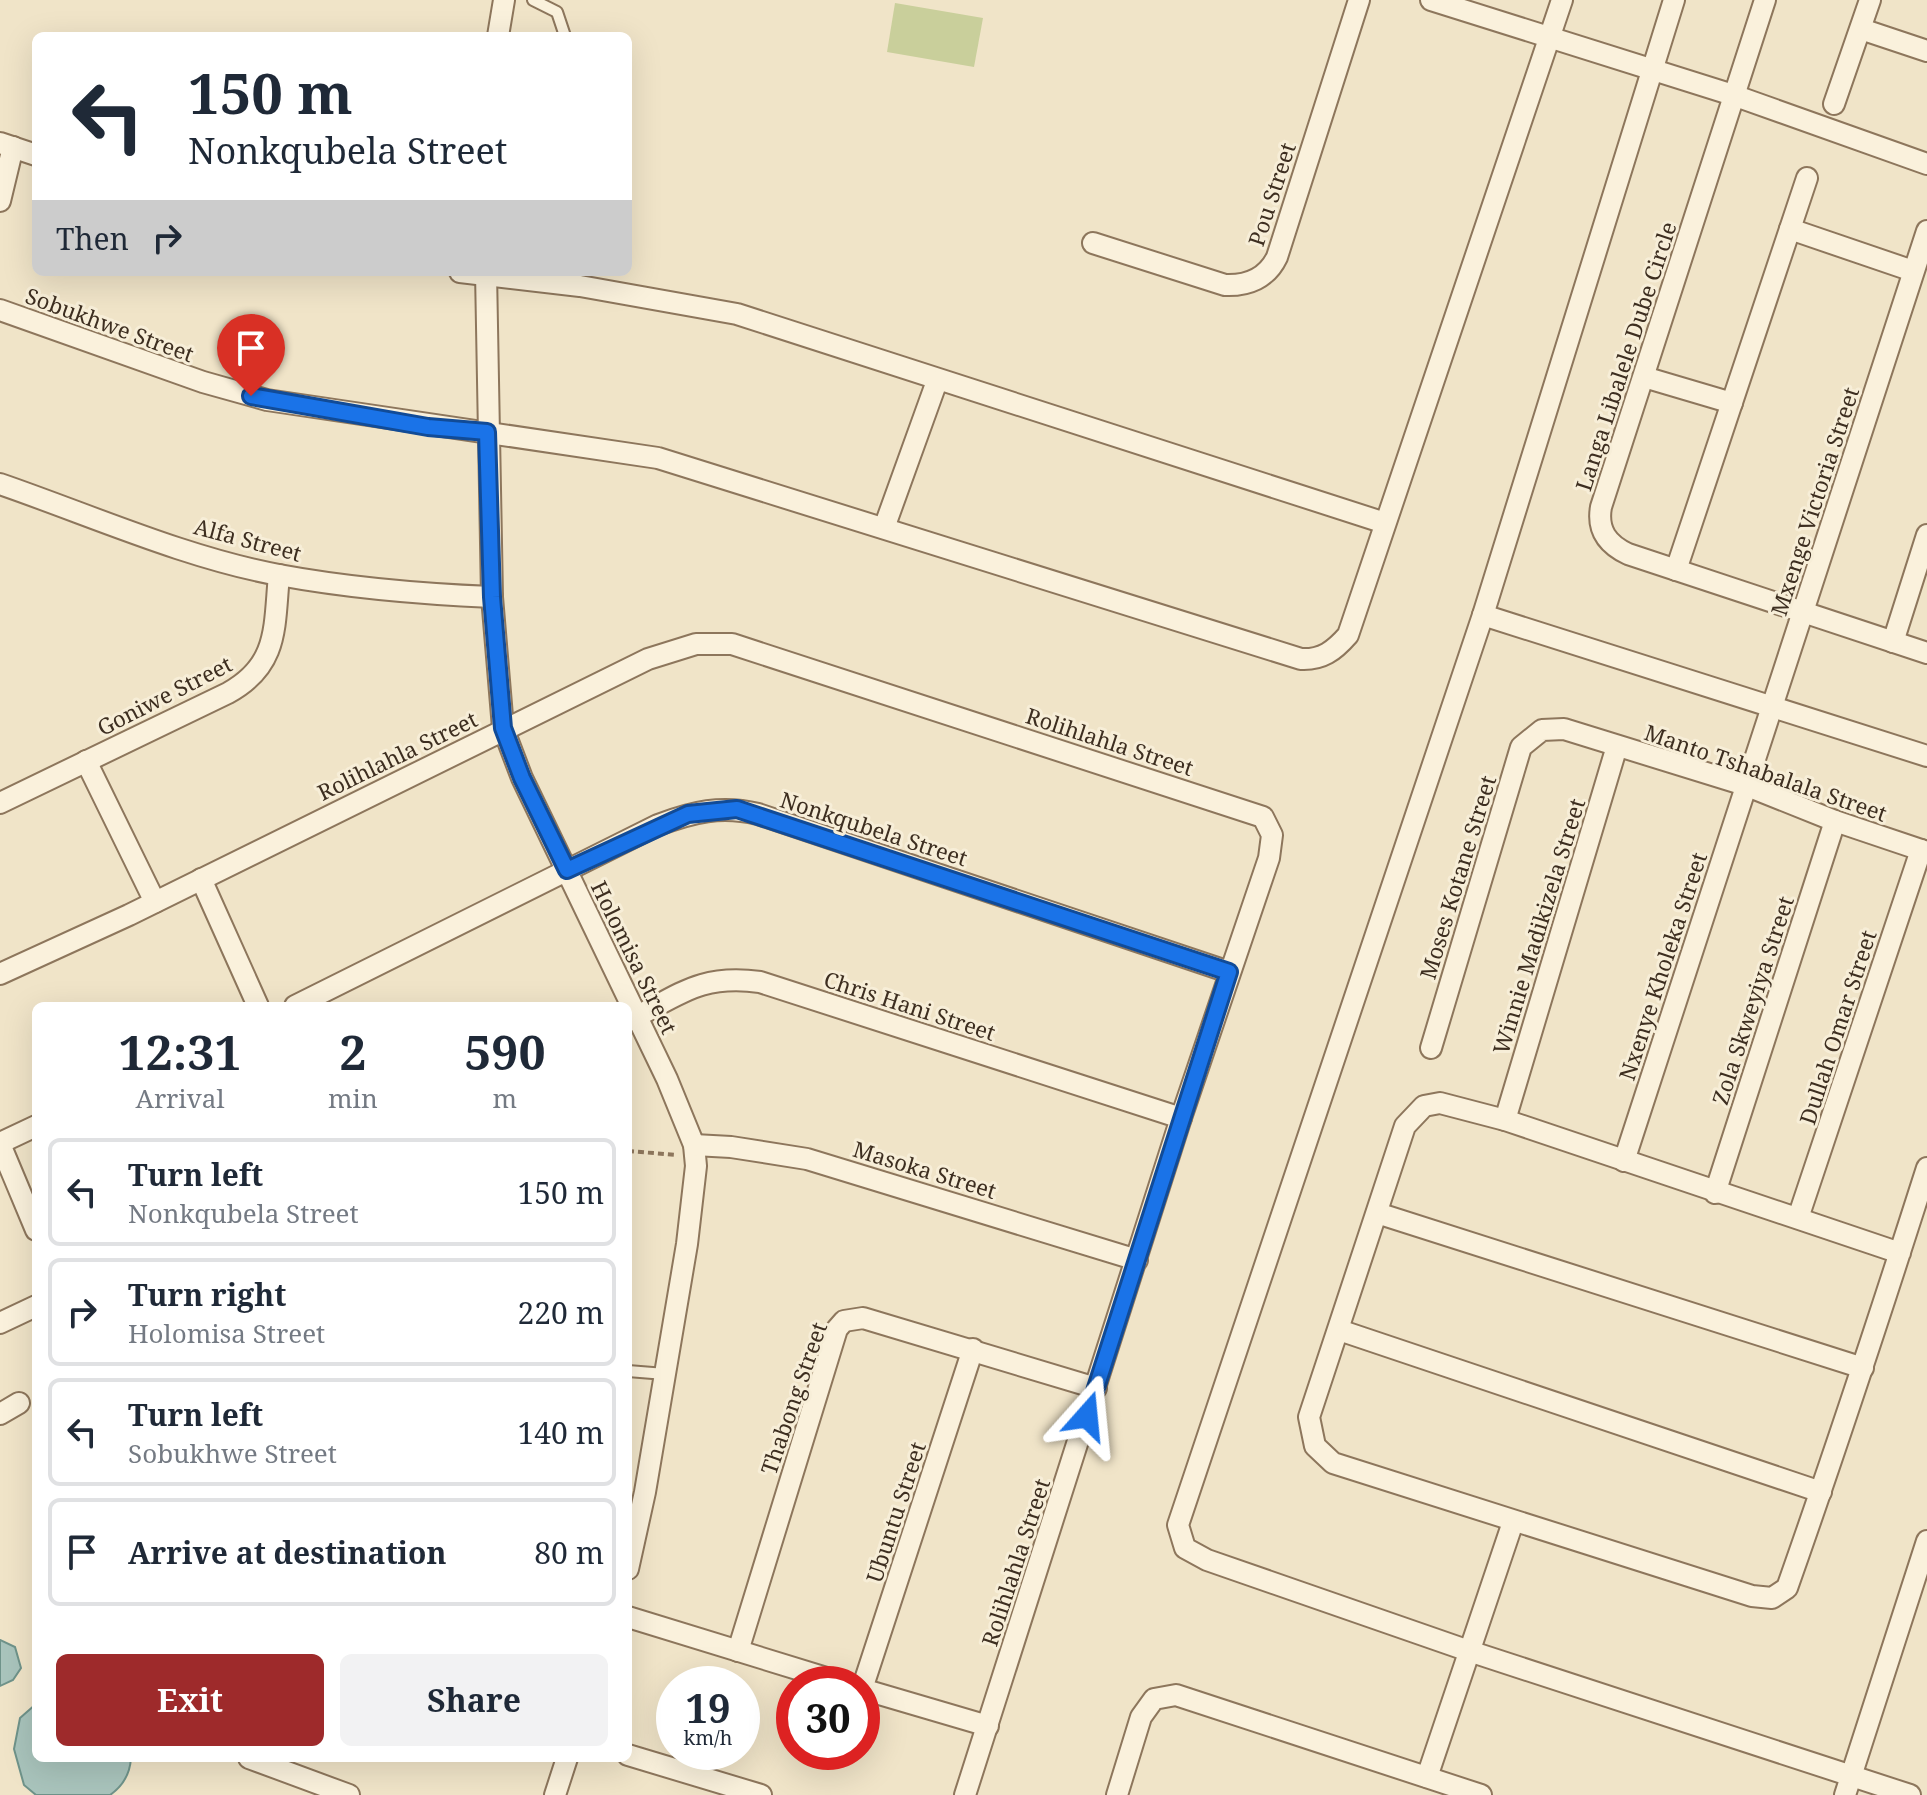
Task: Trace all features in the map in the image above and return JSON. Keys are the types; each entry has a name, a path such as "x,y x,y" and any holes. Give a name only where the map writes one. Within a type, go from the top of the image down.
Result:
{"street":[{"path":"499,32 504,0"},
{"name":"Pou Street","path":"1093,243 1225,285 1244,284 1272,268 1359,0"},
{"path":"1431,0 1733,95 1927,164"},
{"name":"Sobukhwe Street","path":"0,310 234,393 428,427 487,432 658,458 1191,627 1309,659 1328,654 1348,635 1562,0"},
{"path":"1674,0 1483,615 1178,1525 1185,1548 1207,1560 1848,1786 1910,1795"},
{"name":"Langa Libalele Dube Circle","path":"1765,0 1601,507 1600,526 1606,538 1620,550 1927,653"},
{"path":"1834,104 1870,0"},
{"path":"1861,29 1927,51"},
{"path":"0,201 6,145 32,154"},
{"path":"1676,570 1807,178"},
{"path":"1790,229 1913,271"},
{"name":"Mxenge Victoria Street","path":"1745,785 1927,231"},
{"name":"Holomisa Street","path":"486,276 492,597 503,728 522,778 625,1002"},
{"path":"501,276 725,311 1385,523"},
{"path":"1644,377 1732,403"},
{"path":"884,528 937,381"},
{"name":"Alfa Street","path":"0,484 201,553 279,575 424,594 492,597"},
{"path":"1893,642 1927,535"},
{"name":"Goniwe Street","path":"0,803 228,693 253,677 262,667 273,638 279,575"},
{"path":"1483,615 1927,756"},
{"name":"Rolihlahla Street","path":"0,974 155,902 648,659 696,644 722,643 1256,814 1270,829 1269,858 1181,1118 965,1795"},
{"name":"Manto Tshabalala Street","path":"1542,730 1564,729 1745,785 1835,821 1924,851"},
{"name":"Moses Kotane Street","path":"1431,1048 1521,747 1542,730"},
{"name":"Winnie Madikizela Street","path":"1505,1120 1617,746"},
{"path":"86,761 155,902"},
{"name":"Nxenye Kholeka Street","path":"1624,1161 1745,785"},
{"name":"Nonkqubela Street","path":"303,1002 567,870 688,814 737,809 1229,972"},
{"name":"Zola Skweyiya Street","path":"1715,1193 1835,821"},
{"name":"Dullah Omar Street","path":"1798,1218 1924,851"},
{"path":"201,879 256,1002"},
{"name":"Chris Hani Street","path":"633,1019 693,986 715,980 760,982 1181,1118"},
{"name":"Holomisa Street","path":"632,1548 687,1244 694,1151 633,1019"},
{"path":"1900,1253 1505,1120 1440,1103 1424,1106 1405,1126 1309,1417 1315,1446 1333,1463 1752,1596 1772,1598 1787,1588 1863,1368 1900,1253 1927,1168"},
{"path":"32,1128 0,1143 32,1220"},
{"name":"Masoka Street","path":"694,1151 731,1147 807,1159 1137,1260"},
{"path":"1377,1213 1863,1368"},
{"path":"0,1323 32,1308"},
{"name":"Thabong Street","path":"738,1651 841,1324 856,1317 863,1318 1096,1388"},
{"path":"1339,1330 1821,1492"},
{"name":"Ubuntu Street","path":"870,1666 973,1349"},
{"path":"0,1414 19,1403"},
{"path":"1427,1777 1513,1522"},
{"path":"1848,1786 1927,1541"},
{"path":"632,1618 787,1666"},
{"path":"880,1694 988,1726"},
{"path":"1117,1795 1141,1717 1154,1699 1176,1695 1481,1795"},
{"path":"632,1756 761,1795"},
{"path":"260,1762 349,1795"},
{"path":"555,1795 566,1762"}],"lane":[{"path":"533,0 557,12 564,32"},
{"path":"632,1371 665,1374"}],"path":[{"path":"632,1151 694,1151"}],"green space":[{"path":"895,3 983,18 974,67 887,52"}],"water":[{"path":"0,1640 15,1647 21,1668 13,1680 0,1686"},
{"path":"32,1708 32,1762 130,1762 122,1784 110,1795 36,1795 24,1785 14,1749 20,1718"}],"route":[{"path":"251,396 428,427 487,432 492,597 503,728 522,778 567,870 658,825 688,814 737,809 1229,972 1087,1416"}]}
